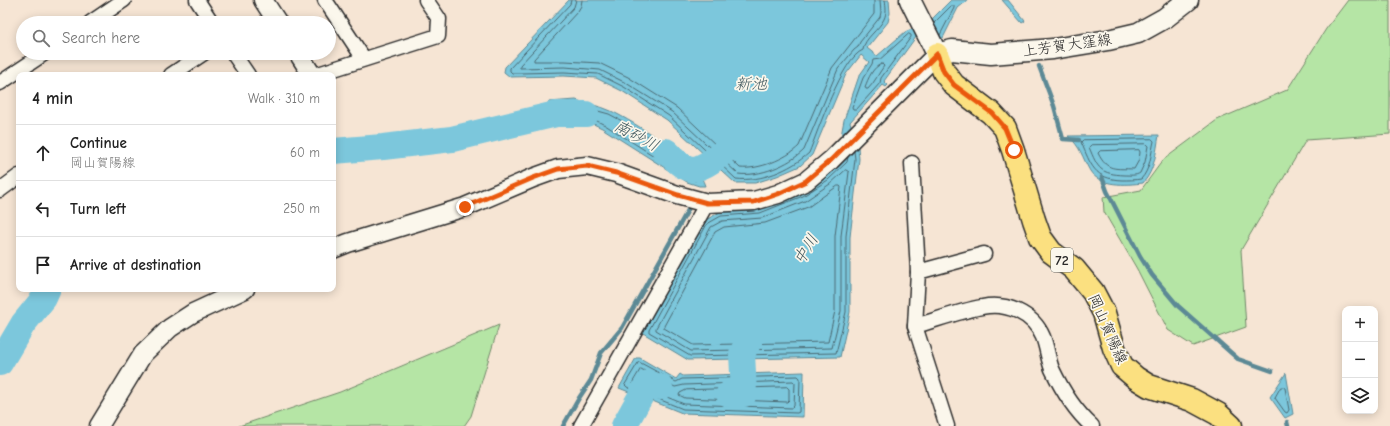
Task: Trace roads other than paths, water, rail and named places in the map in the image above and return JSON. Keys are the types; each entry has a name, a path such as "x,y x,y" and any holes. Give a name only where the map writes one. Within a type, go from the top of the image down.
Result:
{"main road":[{"name":"上芳賀大窪線","path":"935,50 952,50 991,54 1054,49 1108,40 1138,33 1164,18 1188,0"},
{"path":"914,9 935,50"},
{"name":"岡山賀陽線","path":"935,50 944,72 954,85 992,113 1005,128 1014,150 1040,237 1051,252 1074,269 1093,292 1104,313 1114,348 1122,366 1136,378 1149,386 1192,400 1218,414 1231,426"}],"street":[{"path":"100,16 124,0"},
{"path":"197,0 207,16"},
{"path":"263,0 273,16"},
{"path":"325,0 336,16"},
{"path":"324,72 438,36 439,19 426,0"},
{"path":"336,17 364,59"},
{"path":"336,248 465,207 558,169 587,166 616,173 678,195 707,203 754,202 778,194 806,181 831,160 855,136 935,50"},
{"path":"16,72 34,60"},
{"path":"176,72 194,60"},
{"path":"238,60 246,72"},
{"path":"302,60 310,72"},
{"path":"0,83 16,72"},
{"path":"912,163 918,272 915,326 948,426"},
{"path":"0,190 16,178"},
{"path":"580,426 707,203"},
{"path":"918,272 984,254"},
{"path":"99,426 143,354 170,328 193,313 238,292"},
{"path":"915,326 983,307 1003,306 1023,313 1033,323 1042,336 1052,368 1065,392 1083,418 1092,426"}],"water":[{"name":"新池","path":"569,0 889,0 890,13 888,22 867,48 877,56 905,32 931,20 951,0 968,0 958,8 943,38 939,40 916,37 884,81 888,85 886,87 883,85 850,122 858,147 859,159 850,237 850,312 840,357 688,360 643,333 704,221 720,212 759,209 801,193 825,177 844,159 841,136 844,120 859,76 869,62 861,55 846,74 812,155 800,166 777,176 755,183 735,183 667,120 622,91 596,78 564,76 510,77 504,72 505,67"},
{"path":"1002,0 1008,0 1025,21 1022,23"},
{"path":"576,100 611,111 649,133 679,155 691,166 705,186 699,186 687,182 602,128 587,121 571,120 553,127 548,102"},
{"path":"1159,135 1153,167 1147,178 1143,183 1129,184 1114,184 1100,180 1094,176 1079,148 1068,136"},
{"path":"636,358 640,358 676,379 680,374 683,376 804,372 803,417 682,413 650,400 641,405 634,402 634,394 619,388"},
{"path":"1286,373 1293,414 1285,418 1270,397"}],"waterway":[{"path":"1039,66 1054,106 1063,139 1079,140"},
{"name":"南砂川","path":"336,151 452,139 556,114 586,114"},
{"name":"南砂川","path":"666,151 682,165 694,169 707,164 738,139"},
{"path":"1102,177 1107,191 1140,256 1152,275 1178,306 1238,359 1272,371"},
{"path":"563,426 591,380 601,353 622,328 688,210"},
{"name":"南砂川","path":"0,363 23,324 44,298 47,292"},
{"name":"中川","path":"729,394 744,394 742,353 757,328"},
{"name":"中川","path":"624,426 648,383 660,387"},
{"path":"1287,422 1288,426"}]}
